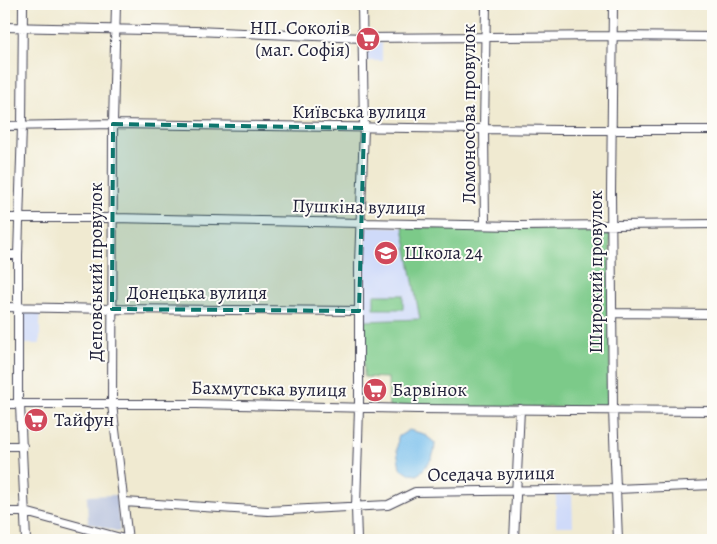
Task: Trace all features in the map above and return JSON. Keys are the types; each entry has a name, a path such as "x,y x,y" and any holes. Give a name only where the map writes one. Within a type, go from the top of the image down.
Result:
{"street":[{"path":"24,4 18,307 19,405 26,540"},
{"name":"Деповський провулок","path":"116,4 113,124 112,404 128,540"},
{"path":"357,540 359,263 364,128 362,4"},
{"name":"Ломоносова провулок","path":"485,225 486,4"},
{"name":"Широкий провулок","path":"613,4 613,410 618,540"},
{"path":"4,27 195,31 363,38 713,37"},
{"name":"Київська вулиця","path":"4,126 113,124 559,130 713,130"},
{"name":"Пушкіна вулиця","path":"4,218 113,218 485,225 713,224"},
{"path":"4,255 18,255"},
{"name":"Донецька вулиця","path":"4,307 359,311"},
{"path":"613,313 713,314"},
{"name":"Бахмутська вулиця","path":"4,404 196,404 417,409 713,411"},
{"path":"514,540 520,409"},
{"path":"4,446 22,446"},
{"name":"Оседача вулиця","path":"124,502 268,511 388,505 415,492 713,485"},
{"path":"4,512 25,512 128,540"}],"highlighted area":[{"path":"113,124 364,128 359,311 112,309"}],"shaded area":[{"path":"366,43 382,43 382,61 366,61"},
{"name":"Школа 24","path":"365,226 403,227 420,319 364,321"},
{"path":"40,312 40,344 22,344 22,313"},
{"path":"31,417 47,417 48,435 31,435"},
{"path":"556,494 572,494 573,526 556,526"},
{"path":"116,495 120,532 88,523 87,496"}],"green space":[{"path":"403,227 610,228 610,407 389,408 388,378 364,377 364,321 420,319"},
{"path":"374,295 403,295 403,309 374,309"}],"water":[{"path":"409,430 424,434 435,443 432,457 418,475 409,474 400,468 397,450 398,437"}],"place":[{"name":"НП. Соколів (маг. Софія)","path":"368,39"},
{"name":"Школа 24","path":"386,253"},
{"name":"Барвінок","path":"375,390"},
{"name":"Тайфун","path":"36,420"}]}
